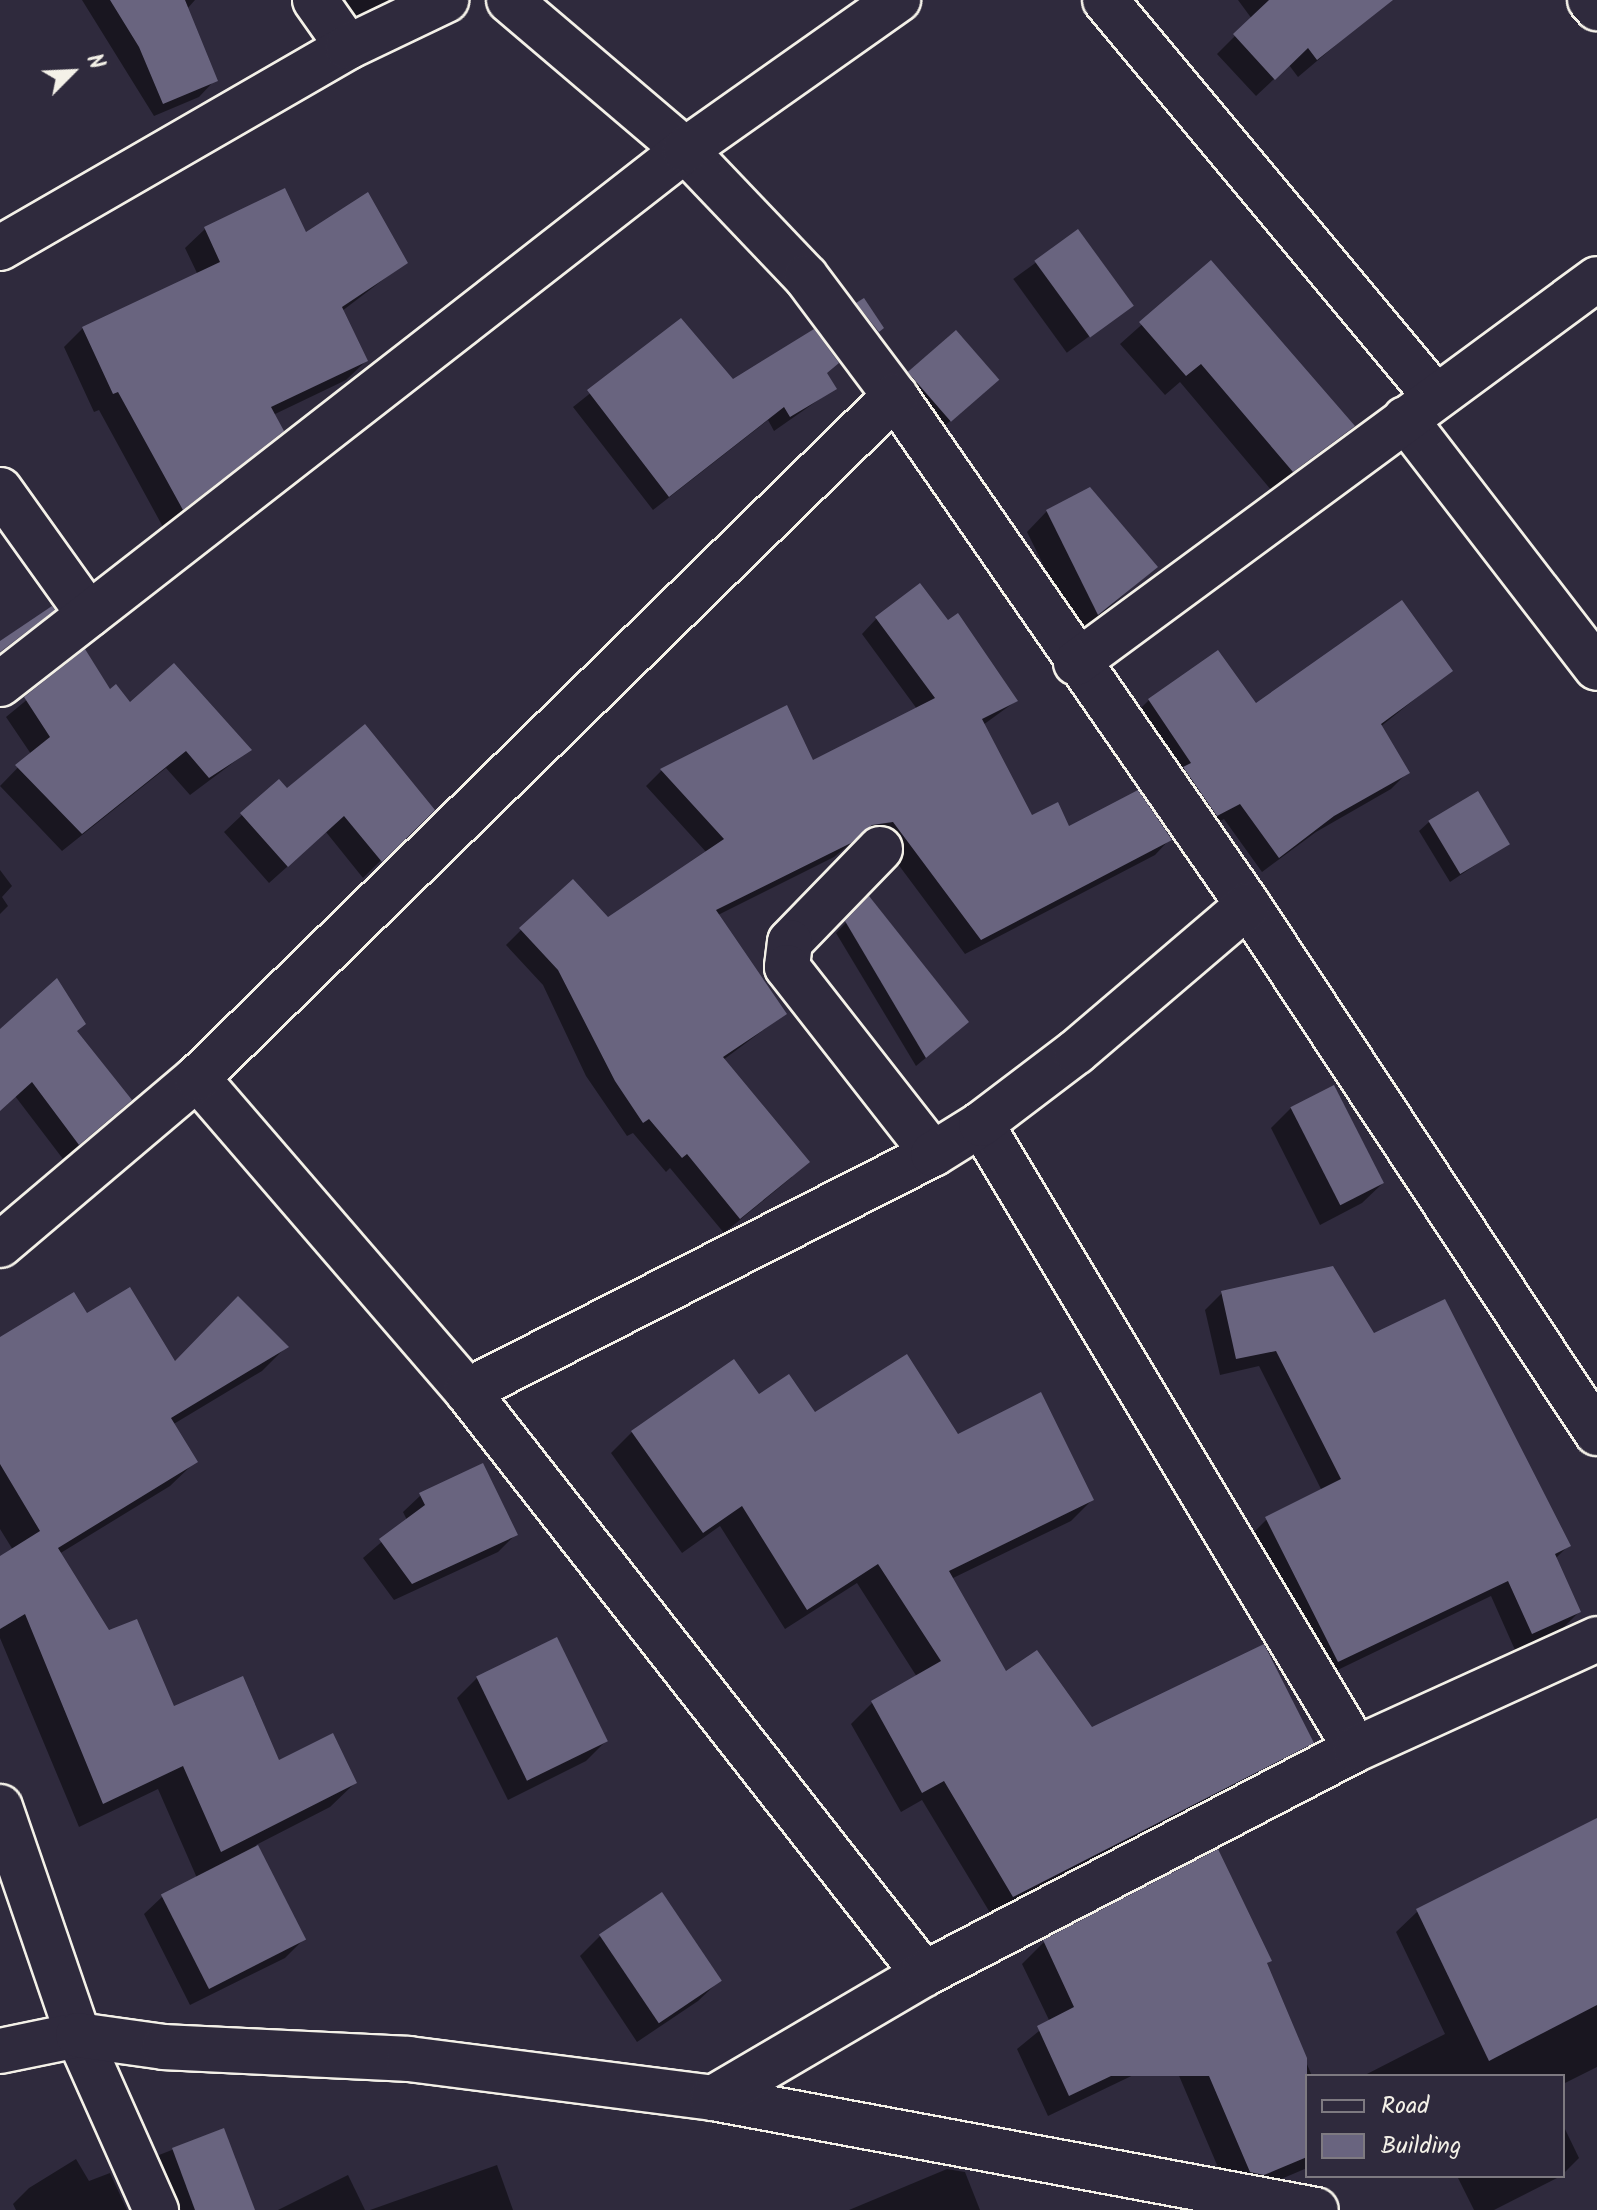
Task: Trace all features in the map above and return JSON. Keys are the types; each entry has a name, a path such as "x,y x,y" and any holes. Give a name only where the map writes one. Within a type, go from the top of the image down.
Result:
{"street":[{"path":"315,0 348,47"},
{"path":"0,248 348,47 446,0"},
{"path":"509,0 685,150 806,277 895,396 1076,663 1248,905 1597,1433"},
{"path":"0,684 685,150 898,0"},
{"path":"1105,0 1420,407 1597,668"},
{"path":"1590,0 1597,8"},
{"path":"1076,663 1597,279"},
{"path":"0,1245 197,1078 895,396"},
{"path":"0,490 89,615"},
{"path":"880,849 790,942 787,967 933,1154"},
{"path":"467,1391 933,1154 981,1124 1076,1052 1248,905"},
{"path":"197,1078 467,1391 924,1974"},
{"path":"981,1124 1356,1749"},
{"path":"713,2098 924,1974 1356,1749 1597,1639"},
{"path":"0,1807 78,2035 156,2210"},
{"path":"0,2051 78,2035 164,2047 409,2059 713,2098 1316,2210"}],"building":[{"path":"110,0 185,0 218,81 163,104 139,47"},
{"path":"1269,0 1393,0 1317,60 1308,48 1275,80 1233,34"},
{"path":"285,188 306,232 368,192 408,263 342,307 368,361 271,407 284,431 183,510 118,392 113,394 82,327 220,262 204,227"},
{"path":"1078,229 1134,306 1090,338 1034,261"},
{"path":"1211,260 1355,426 1293,472 1201,364 1186,376 1139,322"},
{"path":"864,298 884,328 879,332 856,303"},
{"path":"681,318 733,379 814,329 839,363 827,373 837,389 790,417 784,407 669,497 587,390"},
{"path":"956,330 999,380 951,422 908,372"},
{"path":"1090,487 1158,567 1098,615 1046,510"},
{"path":"920,583 948,620 958,613 1018,701 982,719 1032,815 1058,802 1069,826 1138,790 1172,840 981,940 893,822 872,825 851,843 716,910 787,1014 723,1057 810,1162 740,1219 687,1154 682,1158 649,1119 643,1123 615,1081 558,970 519,928 573,879 608,917 724,839 660,769 787,705 813,760 935,698 875,617"},
{"path":"1402,600 1453,671 1381,724 1410,773 1334,816 1279,858 1240,804 1217,816 1183,767 1191,763 1148,699 1218,650 1256,703"},
{"path":"52,606 55,610 0,652 0,641"},
{"path":"85,649 110,689 116,684 130,702 174,663 252,750 209,778 186,751 82,834 15,765 50,737 24,697"},
{"path":"365,724 435,810 382,862 344,816 288,867 240,813 279,779 287,788"},
{"path":"1478,791 1510,844 1460,874 1428,821"},
{"path":"869,896 969,1022 926,1058 845,921"},
{"path":"57,978 86,1024 77,1031 132,1100 79,1145 32,1082 0,1111 0,1029"},
{"path":"1334,1085 1384,1183 1340,1205 1290,1107"},
{"path":"1333,1266 1374,1333 1445,1299 1571,1546 1555,1554 1581,1612 1532,1634 1508,1581 1338,1662 1265,1517 1341,1479 1276,1351 1236,1359 1221,1291"},
{"path":"130,1287 175,1361 238,1296 289,1347 171,1418 198,1462 58,1548 109,1630 137,1619 174,1706 243,1676 279,1760 333,1733 357,1783 221,1852 183,1766 103,1804 25,1614 0,1629 0,1556 40,1531 0,1464 0,1337 74,1292 87,1313"},
{"path":"907,1354 958,1434 1041,1392 1094,1500 949,1571 1006,1671 1037,1650 1092,1727 1264,1644 1314,1743 1013,1897 944,1781 922,1793 871,1701 941,1661 878,1564 807,1610 742,1506 703,1533 631,1431 734,1359 759,1394 789,1374 815,1412"},
{"path":"483,1463 518,1535 412,1584 379,1539 425,1505 419,1493"},
{"path":"557,1637 608,1741 527,1781 476,1676"},
{"path":"1597,1818 1597,2005 1489,2061 1416,1909"},
{"path":"258,1845 306,1939 209,1989 161,1894"},
{"path":"1218,1849 1272,1961 1267,1963 1307,2058 1305,2158 1264,2175 1250,2172 1209,2076 1111,2076 1069,2096 1037,2026 1074,2007 1043,1940"},
{"path":"662,1892 722,1981 659,2023 599,1934"},
{"path":"224,2128 255,2210 195,2210 172,2148"}]}
